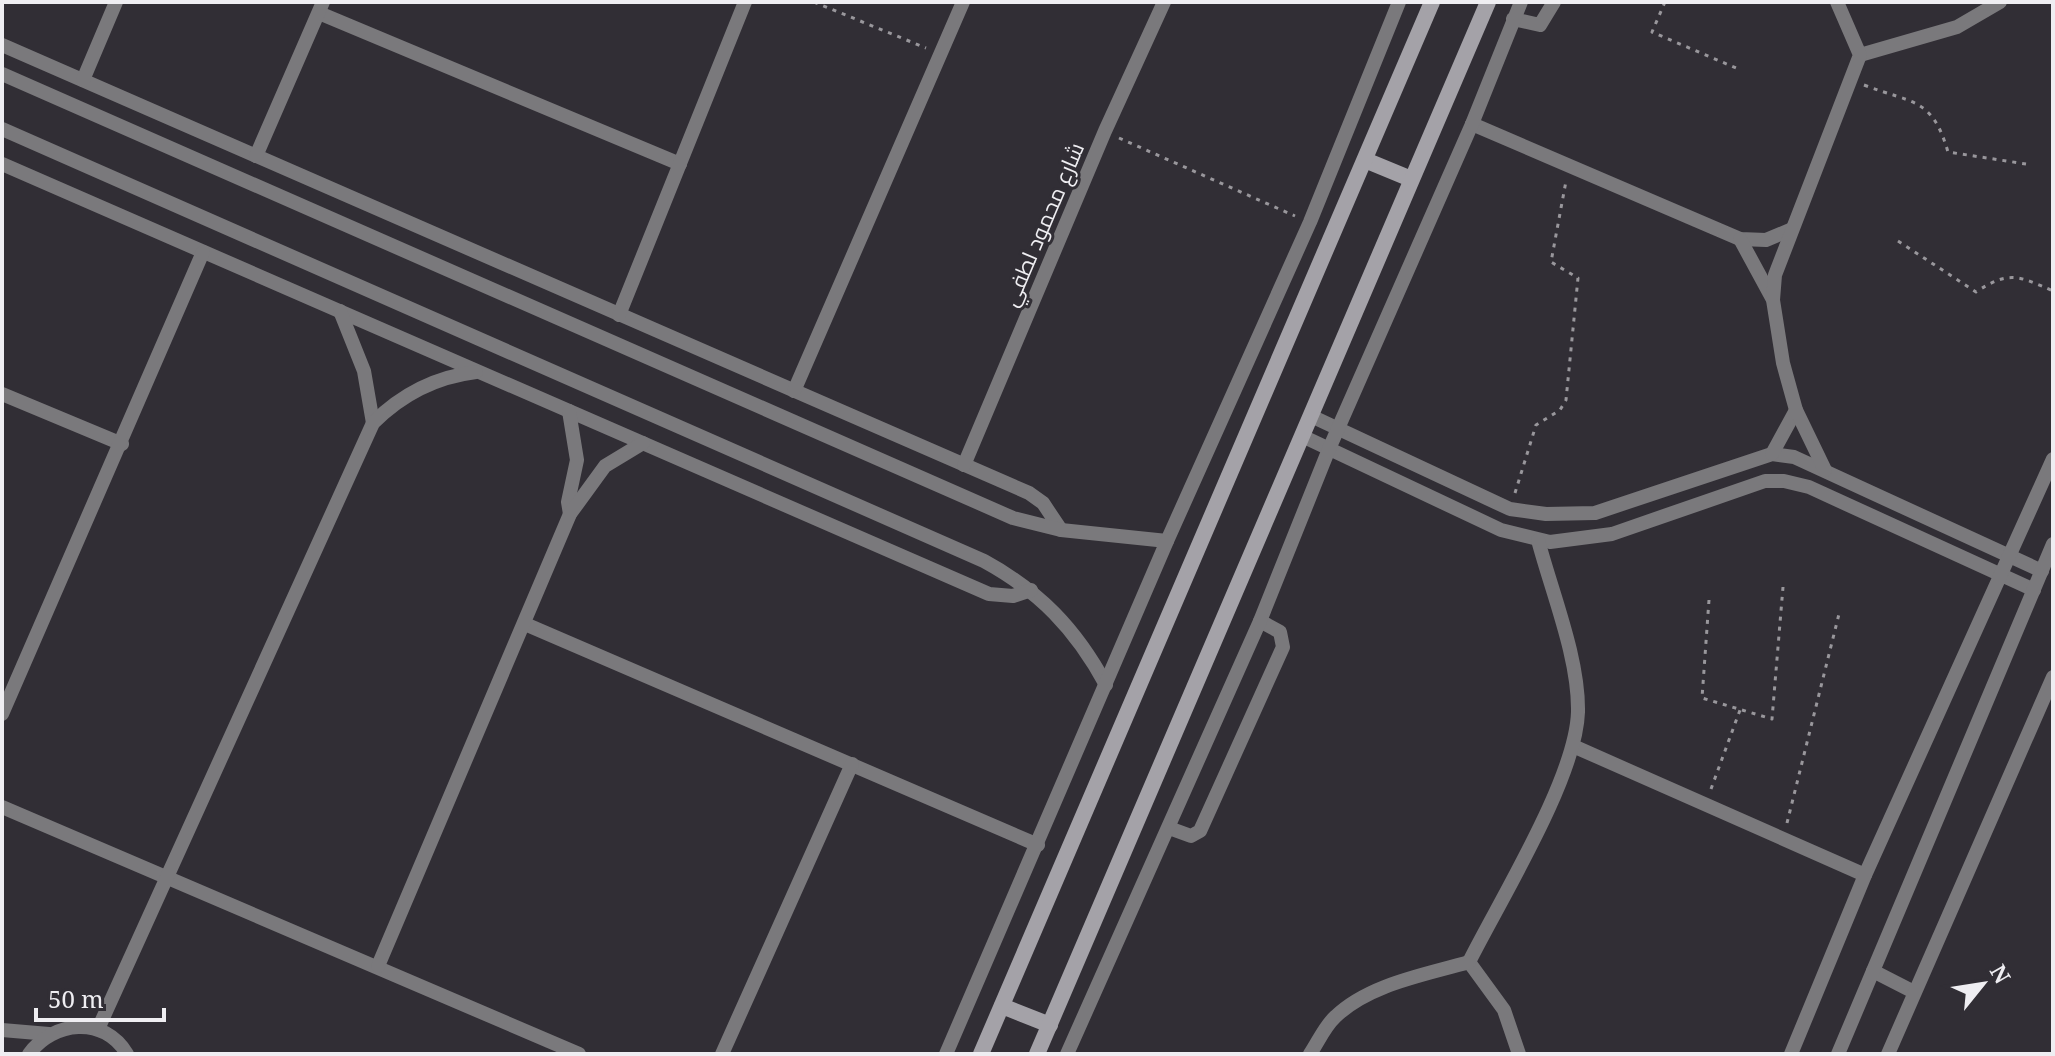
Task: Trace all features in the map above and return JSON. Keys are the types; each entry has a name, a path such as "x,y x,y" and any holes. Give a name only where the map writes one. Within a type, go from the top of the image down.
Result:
{"street":[{"path":"83,80 116,2"},
{"path":"619,315 745,2"},
{"path":"794,391 963,2"},
{"name":"شارع محمود لطفي","path":"964,465 1105,131 1164,2"},
{"path":"946,1054 1167,541 1310,222 1399,2"},
{"path":"981,1054 1432,2"},
{"path":"1037,1054 1488,2"},
{"path":"1067,1054 1260,621 1329,449 1472,124 1521,2"},
{"path":"1513,19 1540,25 1554,2"},
{"path":"1825,470 1796,410 1773,300 1775,275 1790,230 1860,55 1837,2"},
{"path":"1860,55 1957,27 2000,2"},
{"path":"256,156 321,7 680,164"},
{"path":"2,45 1029,493 1048,509 1061,530"},
{"path":"2,74 1013,518 1061,530 1167,541"},
{"path":"1472,124 1740,239 1766,240 1790,230"},
{"path":"2,129 984,561 1031,590 1067,623 1088,651 1106,685"},
{"path":"1365,160 1411,179"},
{"path":"2,164 989,594 1013,596 1031,590"},
{"path":"1740,239 1773,300"},
{"path":"2,714 203,252"},
{"path":"340,311 364,371 373,423"},
{"path":"98,1029 373,423 395,402 421,387 449,376 479,372"},
{"path":"2,394 122,444"},
{"path":"1772,454 1796,410"},
{"path":"569,411 577,460 568,502 570,514"},
{"path":"1311,416 1510,509 1575,515 1638,500 1772,454 1794,457 2042,571"},
{"path":"1302,436 1501,530 1538,540 1579,541 1646,523 1765,481 1784,481 1809,487 2034,590"},
{"path":"378,966 570,514 605,466 643,443"},
{"path":"1791,1054 1865,875 2053,459"},
{"path":"1691,481 1698,505"},
{"path":"1638,500 1646,523"},
{"path":"1310,1054 1334,1017 1361,999 1394,984 1469,962 1554,794 1573,746 1578,713 1576,681 1538,540"},
{"path":"1838,1054 2053,544"},
{"path":"1169,828 1191,836 1200,831 1283,647 1280,632 1260,621"},
{"path":"525,624 1038,845"},
{"path":"1888,1054 2053,677"},
{"path":"1573,746 1782,841 1865,875"},
{"path":"722,1054 852,764"},
{"path":"2,807 579,1054"},
{"path":"1469,962 1504,1010 1519,1054"},
{"path":"1873,971 1914,992"},
{"path":"1002,1006 1050,1025"},
{"path":"2,1030 50,1034 73,1027 98,1029 112,1037 127,1054"},
{"path":"29,1054 50,1034"}],"path":[{"path":"814,2 940,54"},
{"path":"1665,2 1652,32 1736,68"},
{"path":"1849,80 1929,110 1940,124 1948,152 2026,164"},
{"path":"1105,131 1310,222"},
{"path":"1510,509 1536,425 1560,410 1566,400 1578,278 1551,262 1569,165"},
{"path":"1898,241 1976,292 1993,280 2017,275 2053,291"},
{"path":"1709,600 1702,698 1772,719 1783,587"},
{"path":"1782,841 1839,614"},
{"path":"1705,806 1740,710"}]}
